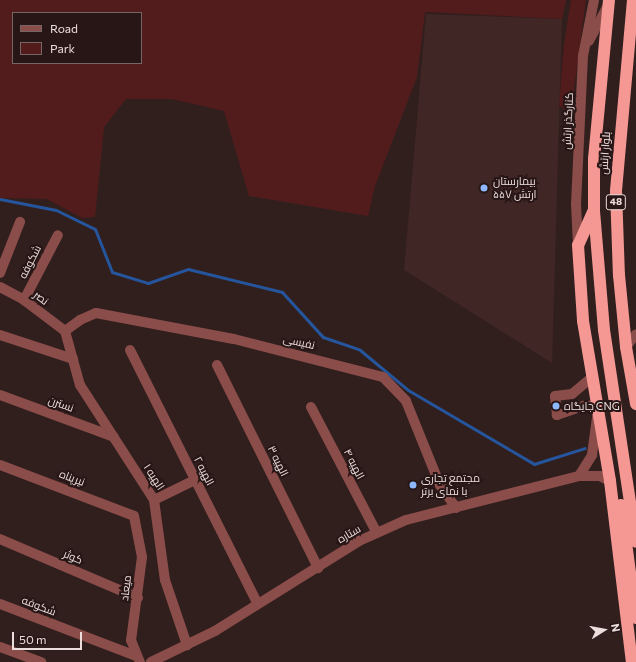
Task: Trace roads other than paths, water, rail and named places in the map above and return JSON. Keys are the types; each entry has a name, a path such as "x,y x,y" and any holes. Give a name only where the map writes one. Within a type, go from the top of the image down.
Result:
{"highway":[{"name":"بلوار ارتش","path":"608,3 594,158 594,211 598,276 611,382 619,424"},
{"name":"بلوار ارتش","path":"634,3 616,191 619,275 631,346 636,404"},
{"path":"594,211 578,245 583,321 610,481 632,662"},
{"path":"619,424 636,542"},
{"name":"48","path":"619,424 616,462 636,618"}],"street":[{"name":"کنارگذر ارتش","path":"578,245 576,204 584,50 594,0"},
{"path":"584,50 608,3"},
{"path":"0,273 20,222"},
{"name":"شکوفه","path":"24,300 58,235"},
{"name":"نصر","path":"0,287 24,300 65,331"},
{"name":"نفیسی","path":"65,331 96,313 234,339 383,377 406,401 440,485 456,508"},
{"name":"الهیه ۱","path":"65,331 80,385 154,500 165,580 187,645"},
{"path":"631,346 636,334"},
{"path":"0,335 73,359"},
{"name":"الهیه ۲","path":"130,350 257,603"},
{"name":"الهیه ۳","path":"217,365 318,568"},
{"path":"579,476 592,454 598,410 586,405 557,416 555,396 572,394 592,377"},
{"name":"نسترن","path":"0,395 114,437"},
{"name":"الهیه ۴","path":"311,406 377,533"},
{"name":"نیرپناه","path":"0,465 134,516"},
{"name":"ستاره","path":"154,661 215,631 257,603 318,568 359,541 406,520 579,476 600,476 610,481"},
{"path":"154,500 195,480"},
{"name":"میعاد","path":"134,516 142,557 138,598 131,640 138,659"},
{"name":"کوثر","path":"0,539 138,598"},
{"name":"شکوفه","path":"0,604 138,659"},
{"path":"0,647 41,662"}],"waterway":[{"path":"0,199 56,210 95,229 112,272 148,283 188,269 282,292 323,337 360,350 408,390 534,464 585,448"}],"place":[{"name":"بیمارستان ۵۵۷ ارتش","path":"484,188"},
{"name":"جایگاه CNG","path":"556,406"},
{"name":"مجتمع تجاری با نمای برتر","path":"413,485"}]}
